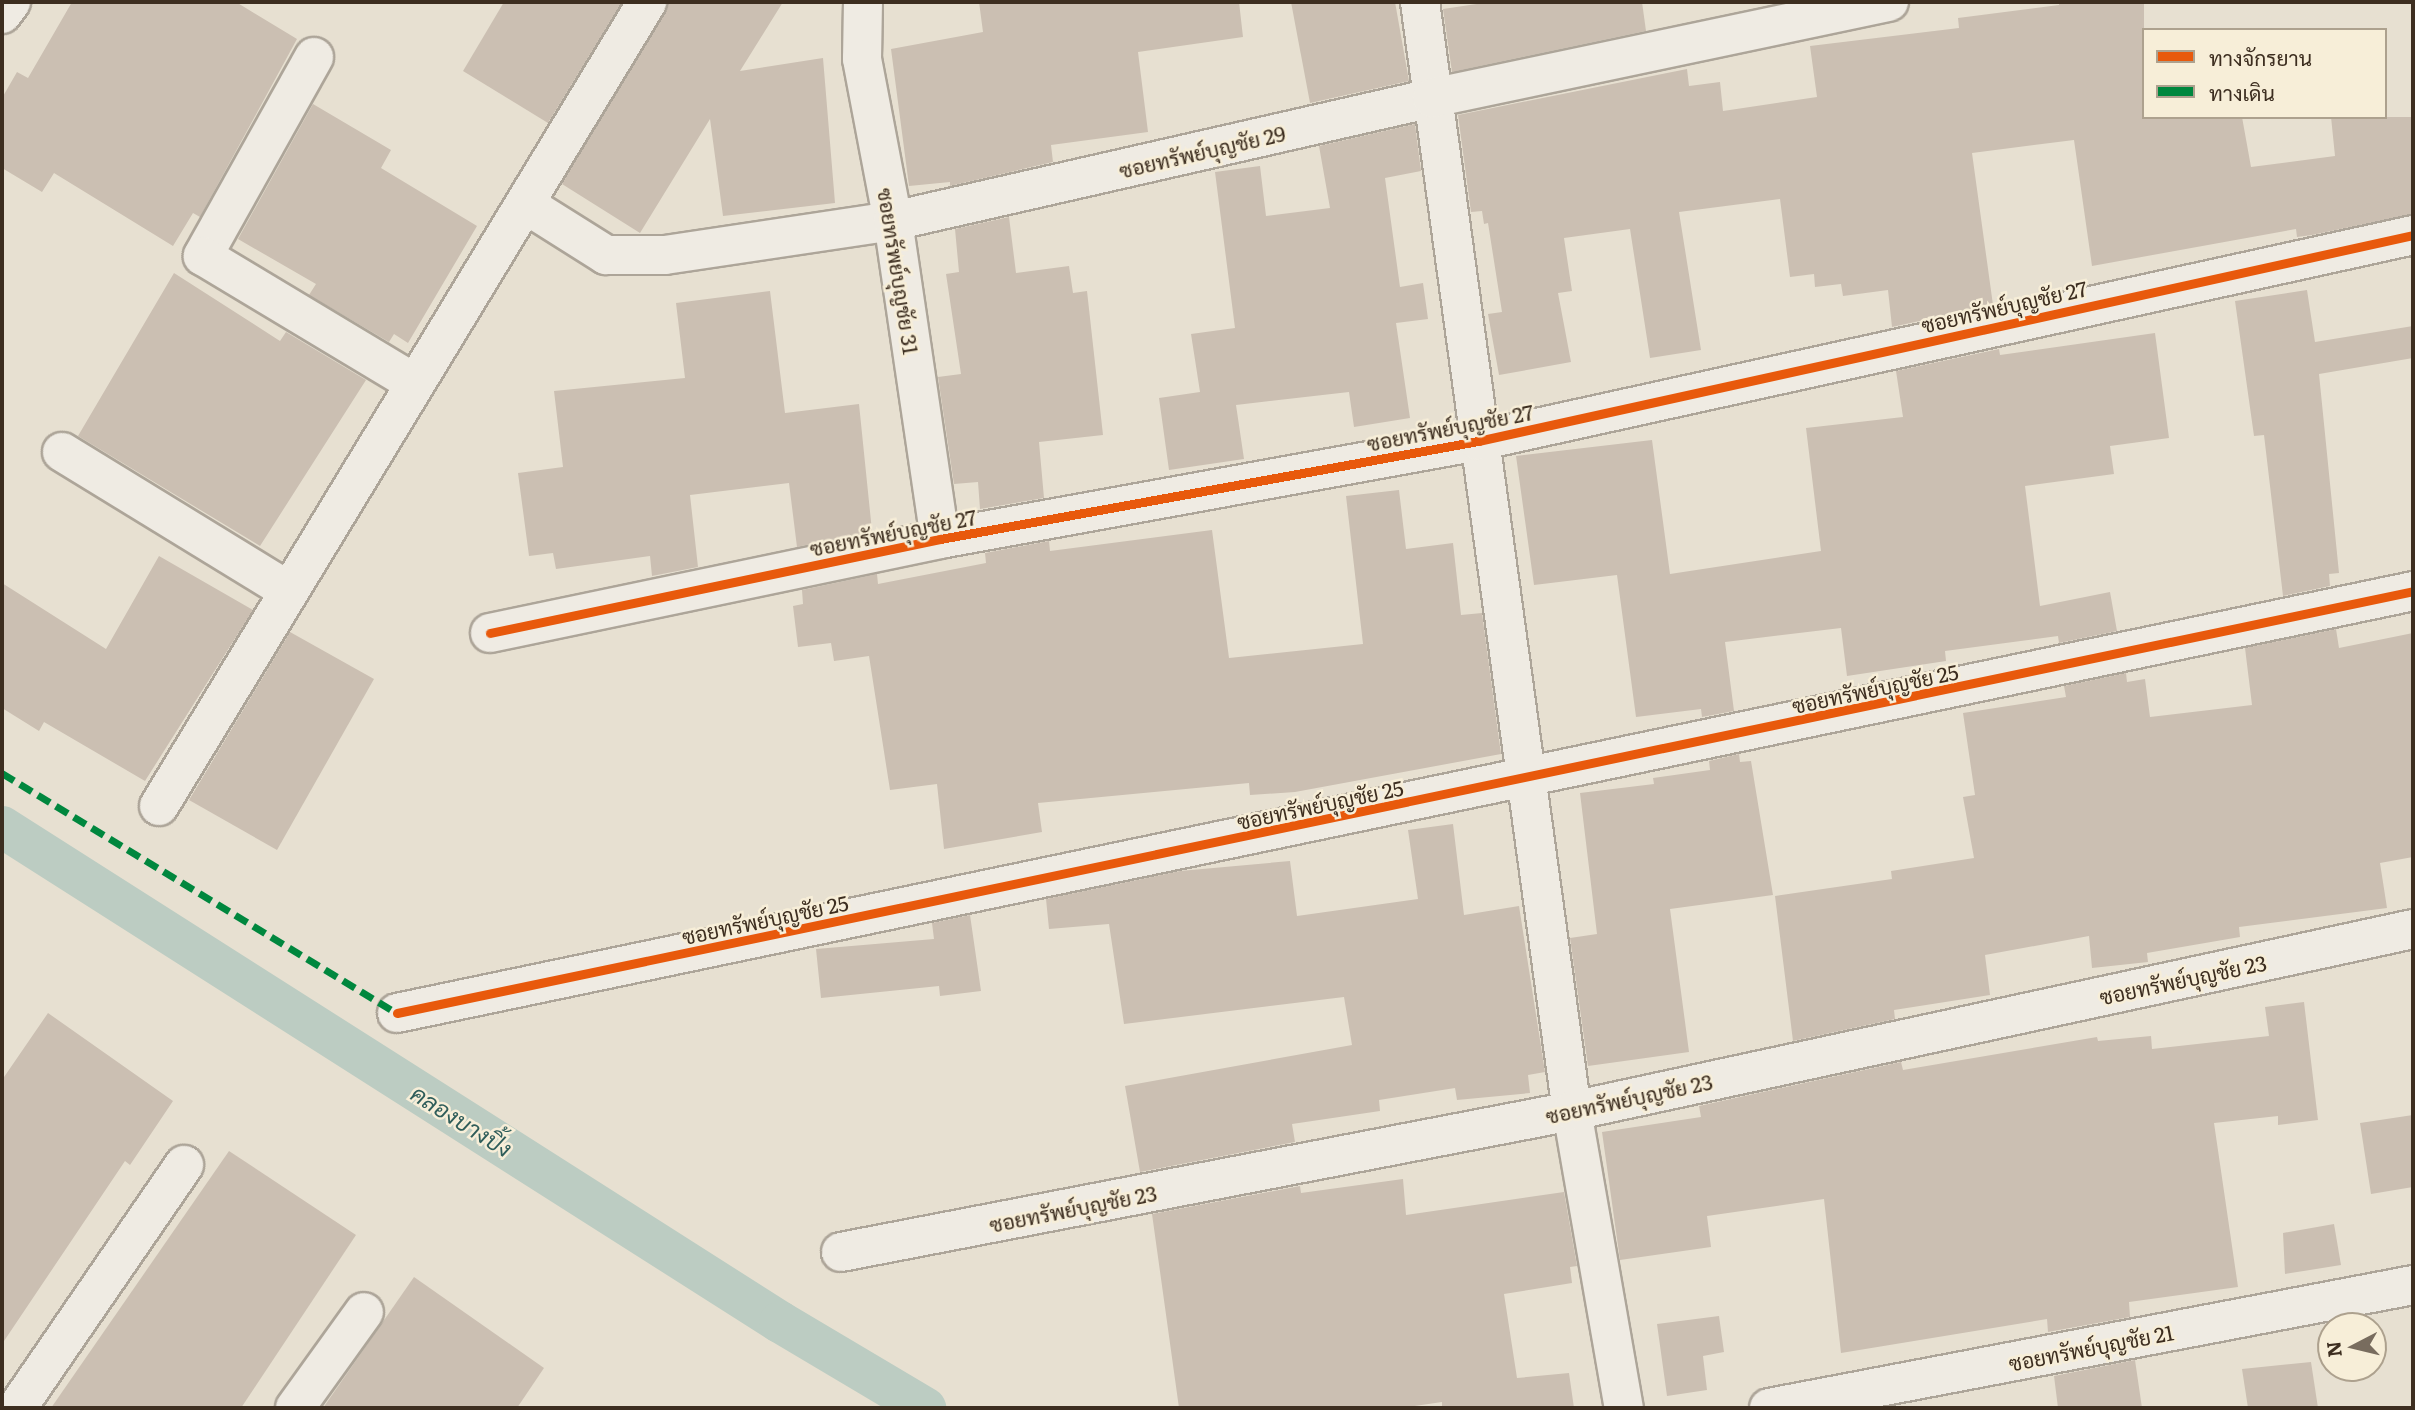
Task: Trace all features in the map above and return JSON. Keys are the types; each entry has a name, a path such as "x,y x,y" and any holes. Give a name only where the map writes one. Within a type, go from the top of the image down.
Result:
{"street":[{"path":"2,14 12,2"},
{"path":"159,806 647,2"},
{"name":"ซอยทรัพย์บุญชัย 31","path":"863,2 862,59 893,221 940,540"},
{"path":"1420,2 1478,441 1528,779 1572,1111 1624,1408"},
{"name":"ซอยทรัพย์บุญชัย 29","path":"525,204 606,254 665,254 893,221 1432,98 1889,2"},
{"path":"313,57 203,256 414,383"},
{"name":"ซอยทรัพย์บุญชัย 27","path":"490,633 940,540 1478,441 2413,234"},
{"path":"62,452 289,591"},
{"name":"ซอยทรัพย์บุญชัย 25","path":"397,1013 1528,779 2413,591"},
{"name":"ซอยทรัพย์บุญชัย 23","path":"841,1252 1572,1111 2413,929"},
{"path":"16,1408 184,1165"},
{"name":"ซอยทรัพย์บุญชัย 21","path":"1769,1408 2413,1285"},
{"path":"295,1408 364,1312"}],"building":[{"path":"72,2 236,2 297,39 200,217 193,213 173,246 54,173 42,192 2,168 2,98 17,72 28,78"},
{"path":"504,2 622,2 548,123 463,71"},
{"path":"669,2 783,2 740,71 823,58 835,203 723,216 710,119 640,233 562,184"},
{"path":"979,2 1239,2 1243,37 1138,52 1148,132 1051,145 1053,162 950,186 950,182 909,186 891,49 983,32"},
{"path":"1291,2 1395,2 1409,81 1310,103"},
{"path":"1490,2 1642,2 1646,31 1452,72 1443,9"},
{"path":"2059,2 2144,2 2142,119 2242,119 2251,167 2335,156 2331,119 2413,117 2413,214 2312,235 2297,237 2296,229 2092,266 2074,140 1972,153 1993,305 1892,327 1888,290 1843,296 1841,284 1815,287 1814,274 1790,277 1780,199 1679,212 1701,350 1650,358 1630,229 1564,238 1572,291 1558,293 1571,362 1499,375 1488,314 1502,312 1488,223 1484,224 1482,211 1471,212 1458,115 1687,69 1689,86 1720,82 1723,111 1817,97 1810,46 1959,28 1958,18 2059,5"},
{"path":"313,104 391,150 381,168 477,226 408,343 394,334 389,342 309,295 316,284 238,239"},
{"path":"1415,124 1421,171 1385,178 1400,287 1423,283 1428,319 1396,323 1410,418 1354,427 1349,392 1236,405 1244,459 1169,470 1159,398 1200,392 1191,334 1235,328 1215,172 1260,166 1266,216 1330,208 1319,146"},
{"path":"1009,217 1016,273 1069,266 1073,293 1087,291 1103,435 1039,442 1044,498 980,509 978,482 954,484 938,377 961,374 946,274 959,272 955,229"},
{"path":"174,273 280,341 286,332 366,380 260,546 78,436"},
{"path":"2307,290 2315,342 2413,326 2413,358 2319,374 2339,573 2329,574 2330,586 2283,596 2264,435 2254,436 2235,301"},
{"path":"770,291 785,413 859,404 872,531 797,547 789,483 690,495 698,567 652,576 650,556 556,569 553,553 529,556 518,473 563,467 554,391 685,378 676,303"},
{"path":"2155,333 2169,438 2110,446 2114,474 2025,486 2040,606 2110,592 2117,631 2059,643 2058,636 1945,651 1946,661 1847,676 1841,628 1725,642 1734,711 1702,717 1701,709 1636,717 1617,575 1534,585 1516,456 1652,440 1670,574 1821,551 1806,428 1903,417 1896,371 1999,349 2000,355"},
{"path":"1399,490 1406,549 1453,543 1461,615 1482,613 1501,754 1295,792 1250,795 1249,783 1038,803 1042,832 944,849 937,784 890,790 869,656 834,661 831,643 798,647 793,606 803,604 802,590 877,574 878,584 986,563 985,553 1049,541 1050,551 1212,530 1229,658 1363,644 1346,496"},
{"path":"159,556 253,610 145,781 44,722 39,731 2,708 2,583 106,649"},
{"path":"2336,629 2339,648 2413,633 2413,857 2380,863 2387,908 2239,927 2240,937 2147,953 2148,962 2092,968 2089,936 1985,955 1990,995 1894,1010 1895,1019 1793,1041 1775,896 1892,879 1891,871 1974,858 1963,797 1975,795 1963,713 2066,697 2064,686 2126,673 2127,682 2145,679 2150,717 2252,705 2245,648"},
{"path":"290,632 374,679 277,850 189,800"},
{"path":"1739,754 1740,762 1751,761 1773,895 1670,909 1689,1052 1588,1066 1570,938 1597,934 1580,793 1654,784 1653,778 1710,770 1709,761"},
{"path":"1453,824 1464,915 1519,906 1545,1072 1528,1075 1530,1093 1457,1100 1455,1088 1379,1100 1380,1111 1292,1124 1295,1142 1140,1172 1125,1086 1352,1045 1344,997 1124,1024 1109,924 1049,929 1046,899 1180,871 1290,861 1297,916 1418,899 1408,830"},
{"path":"970,915 981,991 940,996 939,986 821,998 816,949 934,939 932,923"},
{"path":"2304,1002 2318,1120 2278,1125 2278,1116 2214,1123 2238,1287 2129,1302 2130,1317 2048,1332 2047,1319 1841,1353 1824,1199 1707,1216 1711,1247 1620,1260 1602,1132 1701,1117 1699,1106 1901,1062 1903,1070 2097,1037 2098,1041 2151,1036 2152,1049 2269,1036 2265,1007"},
{"path":"48,1013 173,1101 130,1165 125,1161 2,1344 2,1080"},
{"path":"2413,1115 2413,1187 2371,1194 2360,1123"},
{"path":"229,1151 356,1235 241,1408 51,1408"},
{"path":"1403,1179 1406,1215 1564,1192 1577,1266 1570,1267 1572,1283 1504,1294 1517,1378 1569,1373 1574,1408 1442,1408 1442,1402 1401,1408 1179,1408 1152,1214 1300,1186 1301,1193"},
{"path":"2334,1224 2341,1265 2285,1274 2283,1233"},
{"path":"414,1277 544,1368 517,1408 323,1408"},
{"path":"1719,1316 1724,1352 1703,1356 1707,1390 1667,1396 1657,1324"},
{"path":"2135,1360 2142,1408 2058,1408 2054,1376"},
{"path":"2311,1362 2318,1408 2248,1408 2242,1369"}],"waterway":[{"name":"คลองบางปิ้ง","path":"2,827 780,1322 925,1408"}],"marked path":[{"path":"2,773 397,1013"}],"cycle path":[{"path":"490,633 940,539 1478,441 2413,235"},
{"path":"397,1013 2413,591"}]}
